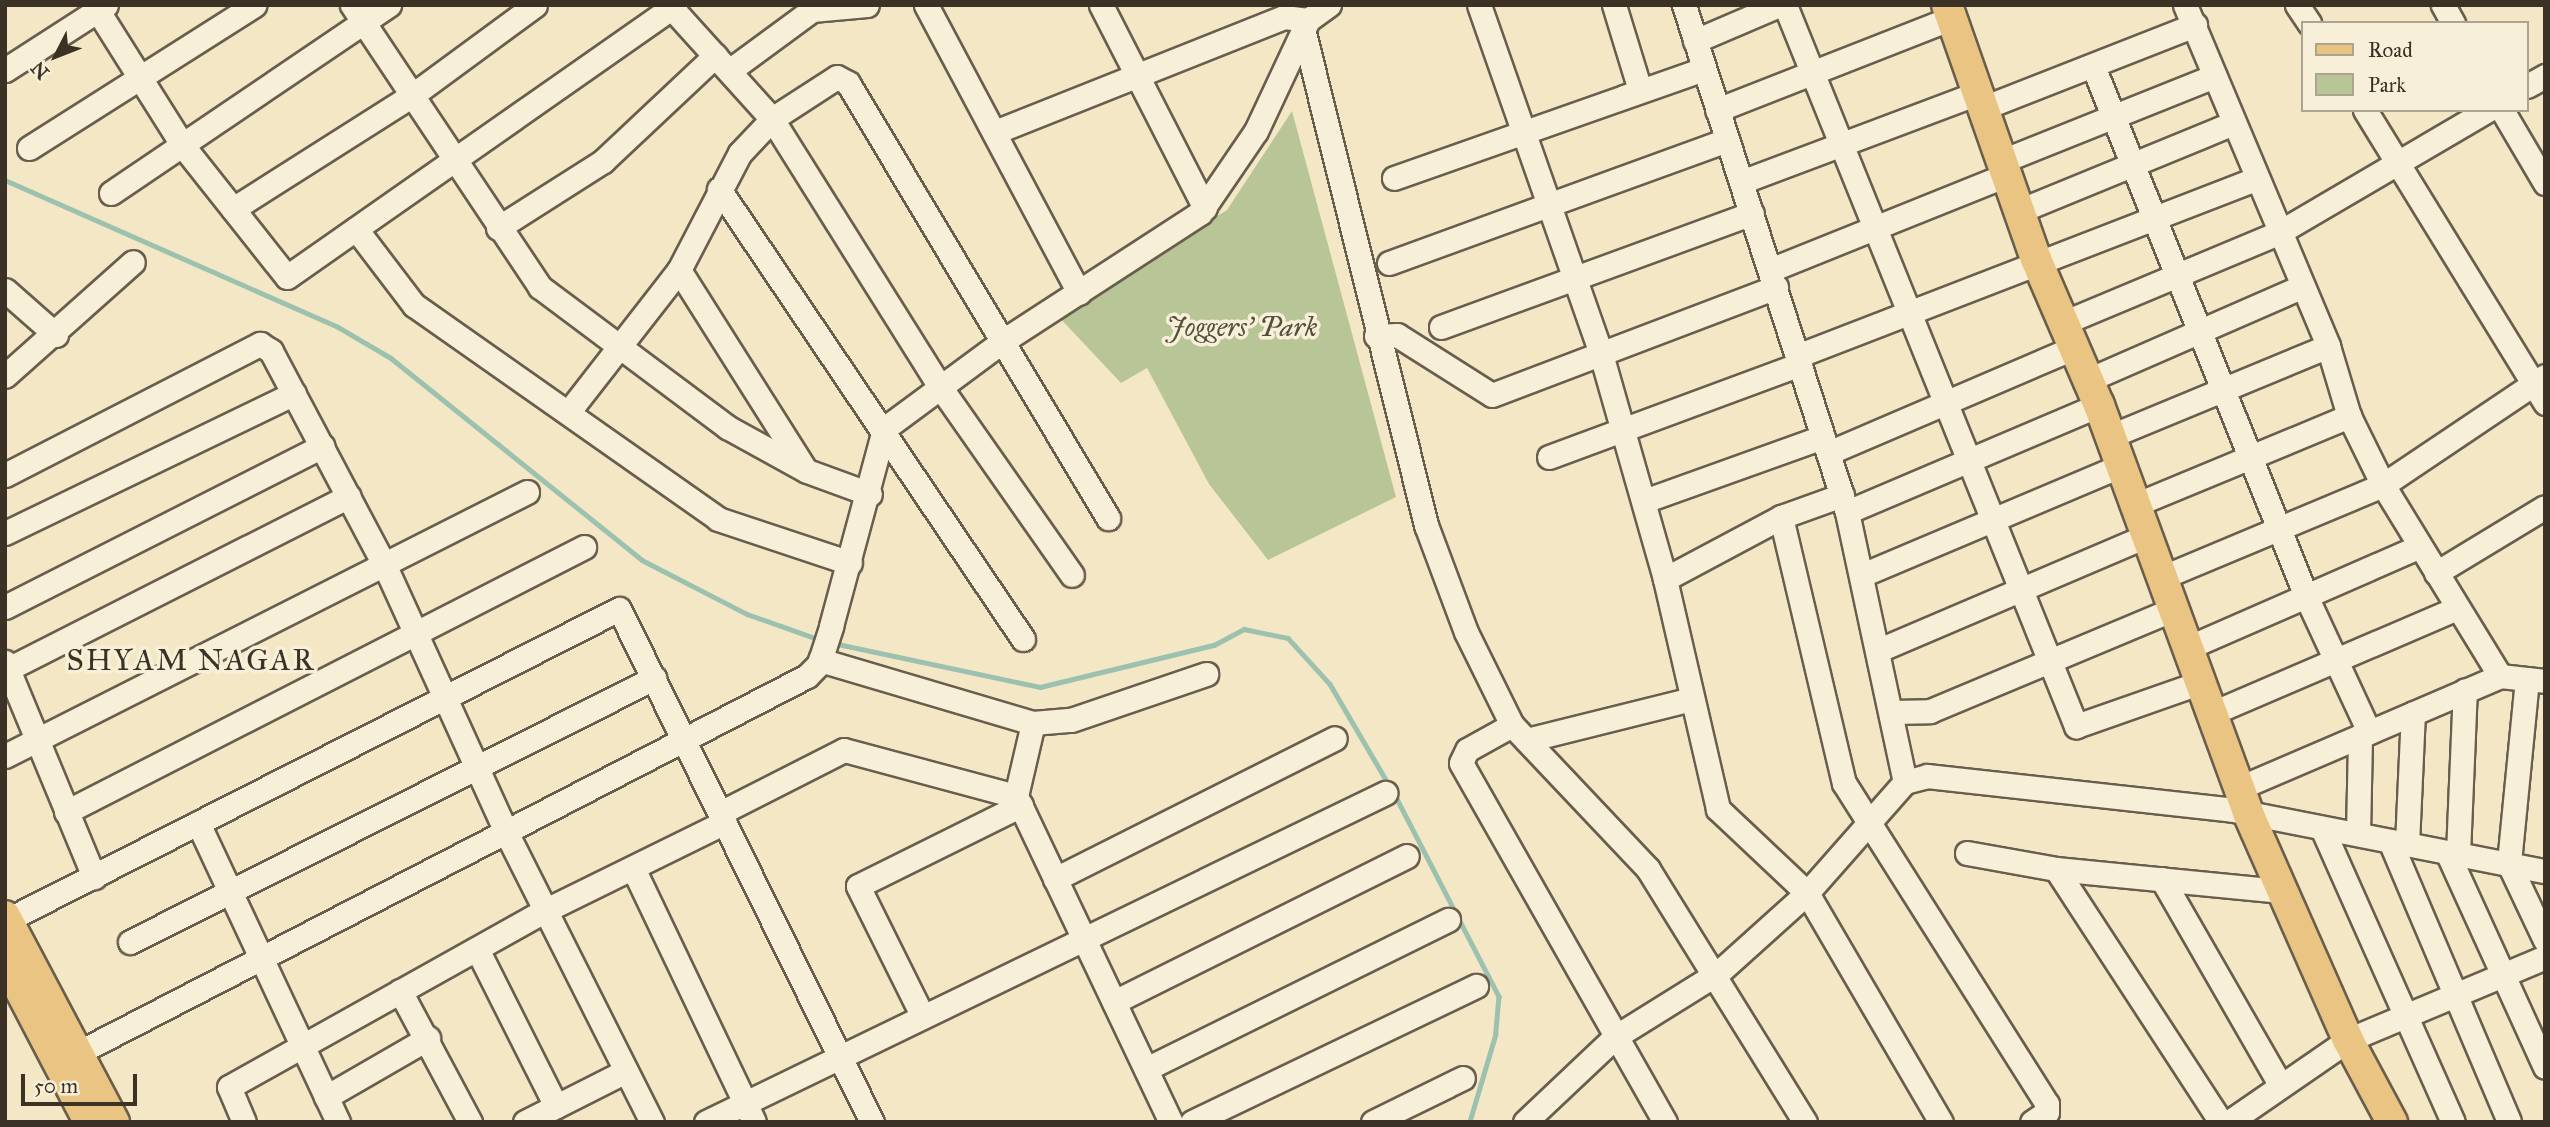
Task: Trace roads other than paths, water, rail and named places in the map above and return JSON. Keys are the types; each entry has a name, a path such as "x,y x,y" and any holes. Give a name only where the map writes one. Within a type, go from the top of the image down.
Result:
{"main road":[{"path":"1949,12 2036,260 2111,436 2243,800 2348,1040 2392,1122"},
{"path":"6,918 67,1058 89,1122"},
{"path":"5,961 67,1058 114,1122"}],"street":[{"path":"29,148 254,5"},
{"path":"111,193 183,146 358,14 389,5"},
{"path":"233,209 414,94 535,5"},
{"path":"926,5 1079,293"},
{"path":"1101,5 1205,208"},
{"path":"1479,5 1601,354 1665,579 1691,699 1721,815 1807,893 1941,1122"},
{"path":"1614,5 1640,90"},
{"path":"1685,5 1844,503 1879,650 1905,782"},
{"path":"1695,41 1779,5"},
{"path":"1785,5 1965,461 2076,726 2199,683"},
{"path":"2297,5 2308,21"},
{"path":"2443,5 2452,21"},
{"path":"5,70 102,8 141,79 183,146 287,277 672,6 772,118 941,388 1072,575"},
{"path":"498,228 610,155 722,64 779,29 834,7 862,7"},
{"path":"1717,110 1812,73 1949,12"},
{"path":"358,14 414,94 498,228 540,287 727,427 807,471 870,494"},
{"path":"995,132 1137,71 1284,17 1315,14"},
{"path":"67,1058 807,676 821,655 831,626 870,494 884,429 1003,341 1205,208 1256,131 1315,14"},
{"path":"1315,14 1376,336 1426,525 1465,632 1520,733 1648,870 1718,973 1805,1122"},
{"path":"1741,182 1839,144 2093,66 2190,15 2254,180 2328,346 2349,416 2384,485 2500,676"},
{"path":"2093,66 2177,275 2254,455 2279,529 2306,596 2365,734 2358,834"},
{"path":"1394,178 1703,68"},
{"path":"1376,336 1397,335 1483,394 1601,354 1773,279 1872,229 2115,116 2215,75"},
{"path":"2529,85 2545,75"},
{"path":"570,410 679,270 719,189 772,118 830,79 844,79 1108,518"},
{"path":"2163,577 2384,485 2541,388 2366,112"},
{"path":"1644,501 1826,445 1942,404 2177,275 2278,233 2401,166 2485,112"},
{"path":"2503,112 2542,172"},
{"path":"2019,211 2234,123"},
{"path":"1389,263 1727,139"},
{"path":"1549,457 1622,425 1799,360 1905,312 2036,260 2254,180"},
{"path":"719,189 884,429 1023,639"},
{"path":"1441,327 1752,213"},
{"path":"356,229 414,305 570,410 718,519 850,563"},
{"path":"5,376 56,335 133,262"},
{"path":"679,270 807,471"},
{"path":"1665,579 1781,517 1844,503 1965,461 2201,331 2301,287"},
{"path":"5,290 56,335"},
{"path":"5,475 260,345 271,351 384,564 505,831 652,1122"},
{"path":"2111,436 2328,346"},
{"path":"5,533 294,393"},
{"path":"2137,504 2349,416"},
{"path":"5,607 322,446"},
{"path":"1862,575 2122,465"},
{"path":"5,756 527,492"},
{"path":"94,877 7,666 349,496"},
{"path":"2436,573 2545,507"},
{"path":"1781,517 1844,783 2047,1104 2047,1112 2032,1122"},
{"path":"1879,650 2148,535"},
{"path":"2187,648 2420,546"},
{"path":"66,812 415,630 584,547"},
{"path":"2210,714 2457,608"},
{"path":"6,918 94,877 619,609 871,1122"},
{"path":"1892,712 1930,711 2174,609"},
{"path":"821,655 1033,723 1071,720 1206,674"},
{"path":"2243,800 2365,734 2465,690 2500,676 2536,680 2509,864 2545,940"},
{"path":"130,942 475,763 654,678"},
{"path":"2465,690 2452,853 2501,974 2545,1068"},
{"path":"1665,1122 1461,763 1467,750 1520,733 1691,699"},
{"path":"2413,713 2398,842 2450,995 2509,1122"},
{"path":"1033,723 1018,801 1171,1122"},
{"path":"1055,879 1335,738"},
{"path":"244,1122 229,1087 303,1049 400,991 546,910 633,868 844,750 1018,801"},
{"path":"1525,1122 1615,1037 1718,973 1807,893 1905,782 1927,776 2243,800 2322,828 2545,871"},
{"path":"706,1122 749,1112 839,1056 1082,935 1385,793"},
{"path":"922,1015 858,887 1018,801"},
{"path":"198,823 227,893 338,1122"},
{"path":"2322,828 2454,1122"},
{"path":"1967,853 2056,869 2283,891"},
{"path":"1114,1002 1407,856"},
{"path":"633,868 749,1112"},
{"path":"2056,869 2221,1122"},
{"path":"2162,879 2280,1084"},
{"path":"1146,1069 1448,920"},
{"path":"477,949 556,1106"},
{"path":"2229,1122 2280,1084 2348,1040 2404,1014 2545,957"},
{"path":"1192,1122 1476,986"},
{"path":"400,991 428,1038 470,1122"},
{"path":"326,1097 428,1038"},
{"path":"525,1122 626,1070"},
{"path":"1373,1122 1462,1078"}],"waterway":[{"path":"5,180 338,327 391,358 642,560 747,614 821,640"},
{"path":"833,643 1040,687 1214,645 1244,629 1288,638 1330,684 1389,785"},
{"path":"1394,793 1499,996 1496,1034 1470,1122"}],"district":[{"name":"SHYAM NAGAR","path":"191,660"}],"park label":[{"name":"Joggers' Park","path":"1242,327"}]}
